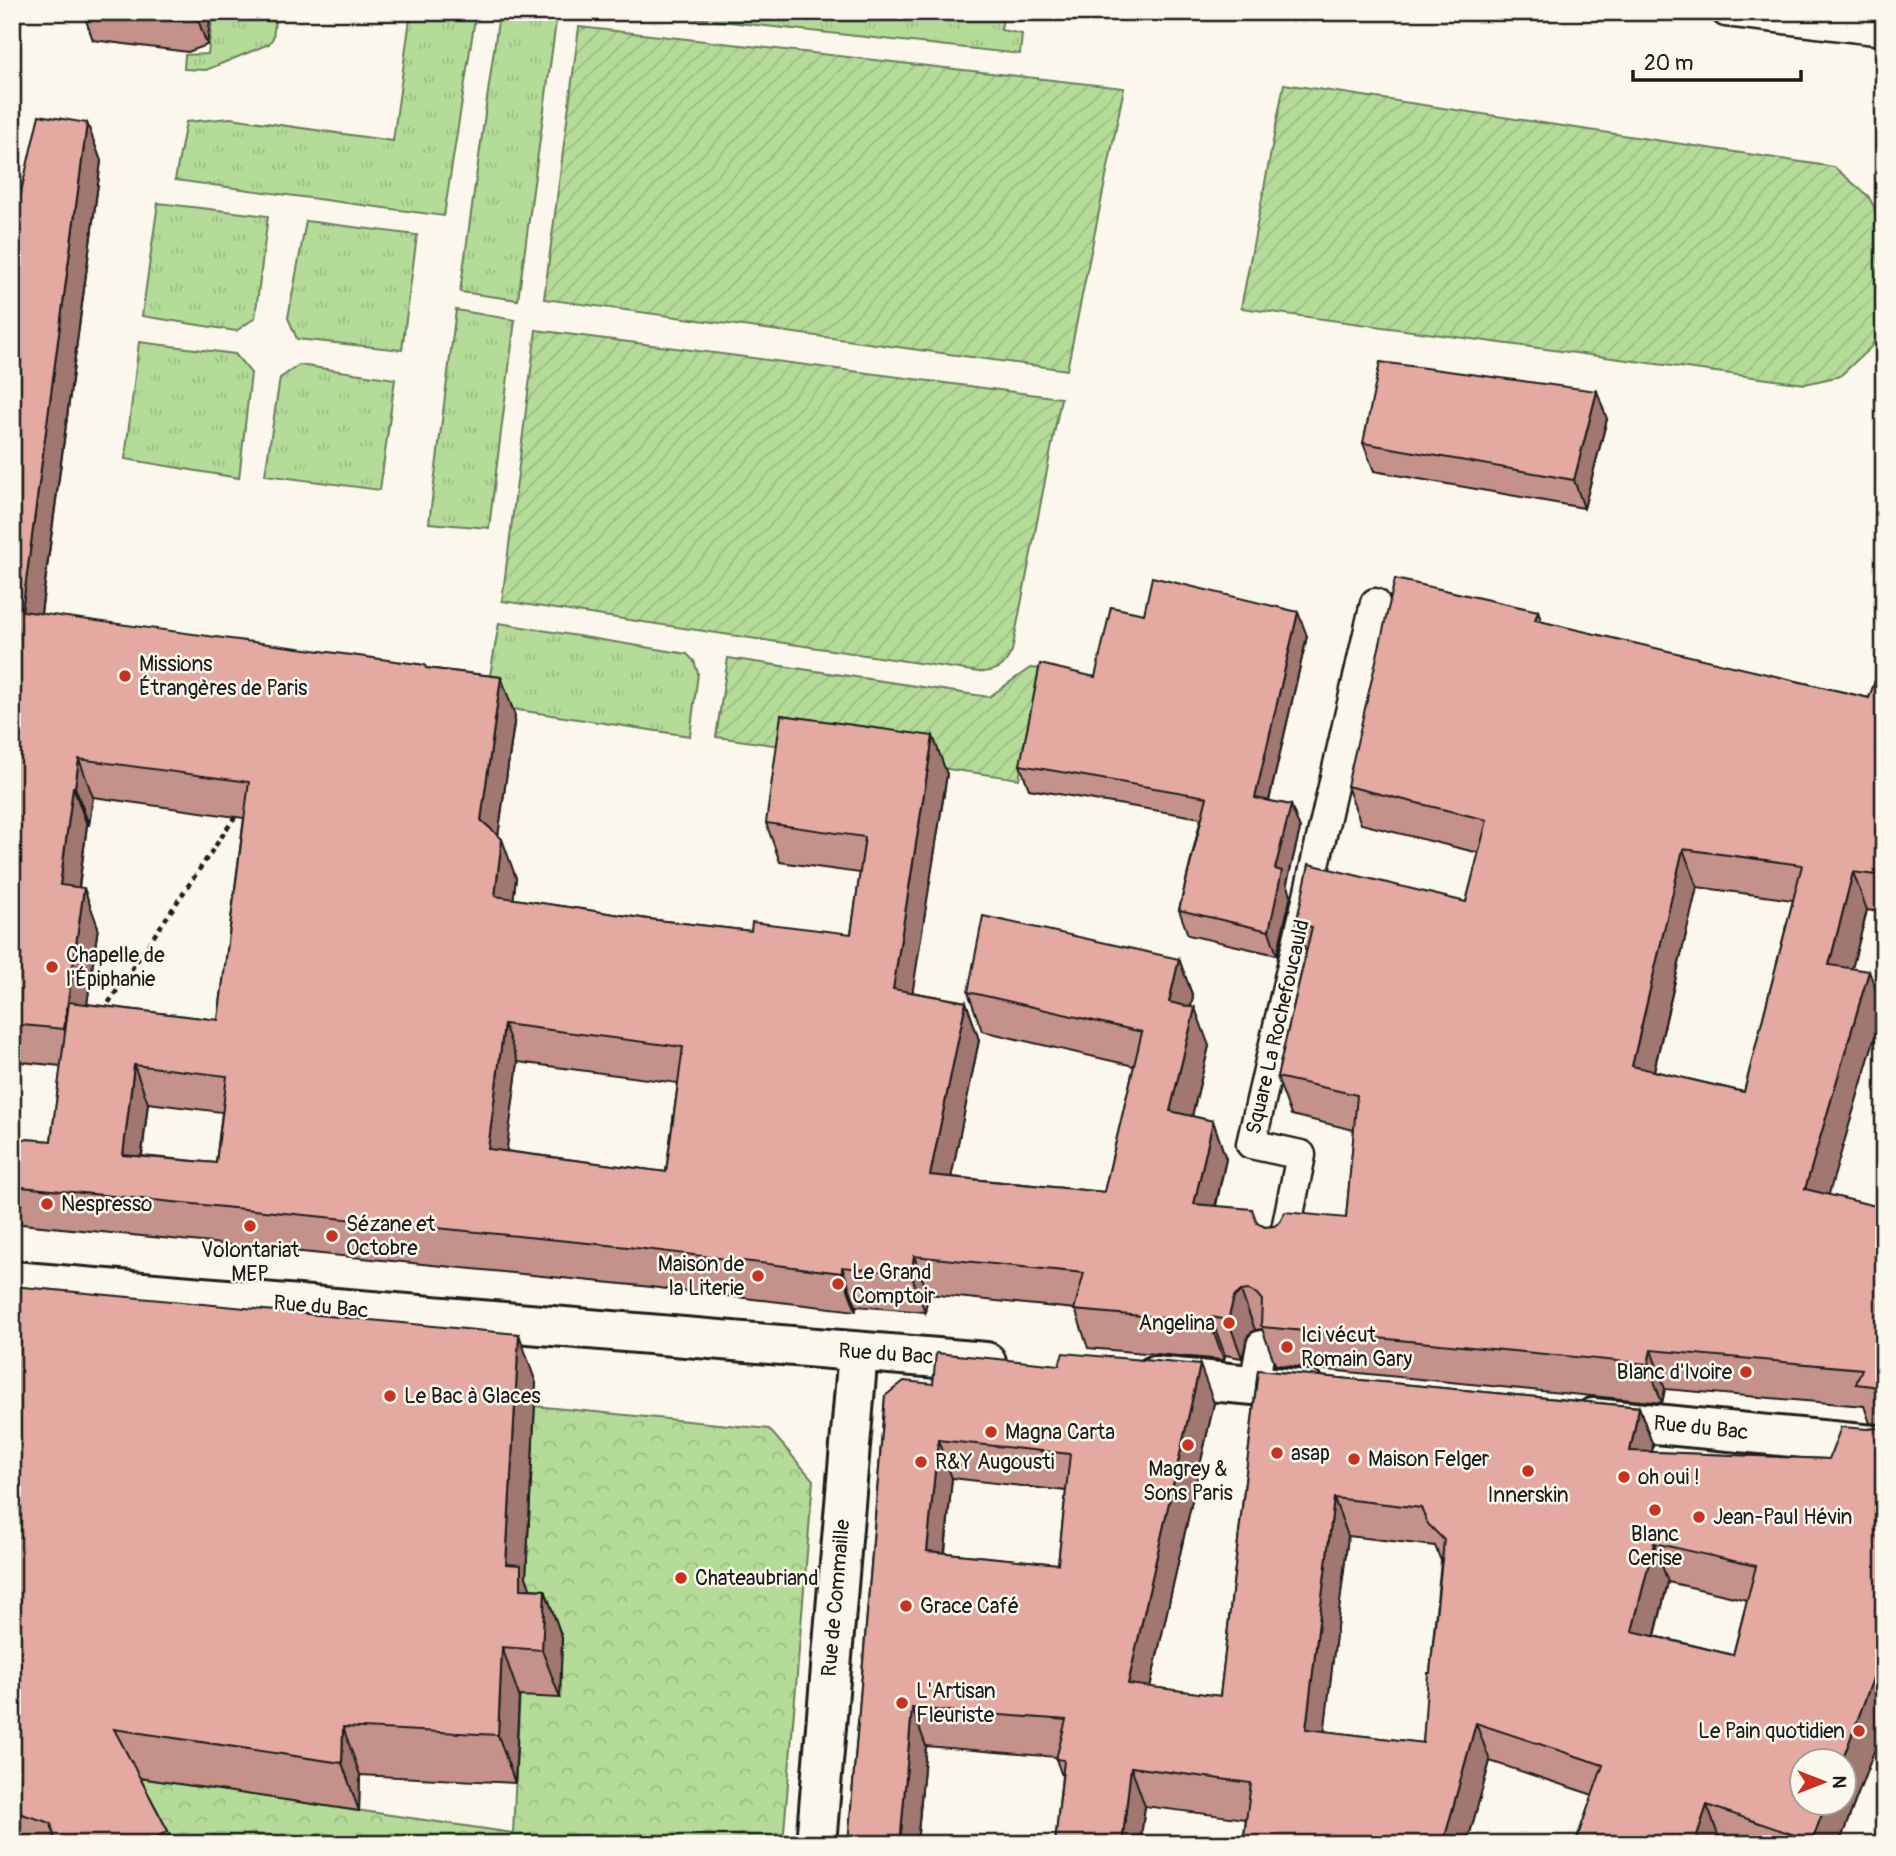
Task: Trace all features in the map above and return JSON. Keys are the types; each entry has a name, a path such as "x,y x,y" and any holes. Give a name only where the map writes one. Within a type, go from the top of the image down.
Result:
{"street":[{"name":"Rue du Bac","path":"12,1281 1025,1365"},
{"name":"Rue de Commaille","path":"816,1844 858,1352"},
{"path":"1119,1373 1336,1393"},
{"name":"Rue du Bac","path":"1555,1414 1884,1446"}],"lane":[{"path":"1726,12 1884,32"},
{"name":"Square La Rochefoucauld","path":"1282,1249 1301,1155 1251,1143 1376,603"},
{"path":"1254,1385 1261,1345"}],"path":[{"path":"98,1018 235,817"}],"green space":[{"path":"213,12 276,12 273,38 269,44 206,70 184,69 185,55 208,54"},
{"path":"411,12 476,12 444,216 175,180 186,122 231,118 393,141"},
{"path":"639,12 1004,12 1001,30 1022,34 1020,54"},
{"path":"499,14 556,22 518,300 460,292"},
{"path":"579,27 1124,88 1067,370 544,299"},
{"path":"1284,84 1834,167 1868,196 1884,224 1884,323 1871,347 1840,376 1805,384 1241,308"},
{"path":"158,203 268,216 255,318 236,331 142,316"},
{"path":"306,221 417,235 402,350 297,339 288,318"},
{"path":"456,310 515,320 489,528 429,523"},
{"path":"536,330 1061,398 1012,651 1006,661 996,670 979,672 502,601"},
{"path":"139,342 235,354 251,373 239,478 125,459"},
{"path":"299,365 395,379 380,490 265,475 280,378"},
{"path":"499,623 687,654 694,661 698,673 690,736 485,705"},
{"path":"728,658 989,697 1030,668 1041,669 1019,779 716,737"},
{"path":"534,1406 769,1429 813,1480 783,1844 167,1844 132,1777 513,1833"}],"building":[{"path":"107,12 196,12 196,14 176,21"},
{"path":"39,115 87,123 22,611 501,677 481,820 502,839 495,896 751,931 752,922 851,934 865,837 766,823 781,715 933,736 893,989 966,1002 930,1175 1104,1192 1142,1032 968,992 983,916 1179,959 1169,1002 1195,1008 1170,1111 1213,1121 1194,1204 1252,1209 1257,1223 1265,1227 1280,1222 1285,1212 1346,1218 1357,1095 1277,1077 1312,927 1296,924 1309,864 1466,902 1487,820 1347,786 1395,579 1538,611 1535,620 1869,698 1884,655 1884,876 1853,872 1829,965 1869,971 1805,1189 1884,1208 1884,1391 1856,1384 1862,1369 1651,1350 1648,1364 1263,1327 1262,1300 1249,1290 1241,1291 1234,1297 1228,1320 1211,1317 1210,1322 1074,1310 1084,1273 914,1256 911,1274 842,1267 842,1273 628,1247 12,1186 12,1138 51,1141 69,1002 218,1020 249,782 79,759 60,885 84,888 64,1029 12,1024 12,230","holes":["1683,849 1802,865 1744,1092 1632,1066","504,1024 683,1047 666,1172 488,1149","134,1065 227,1076 216,1163 123,1155"]},
{"path":"1380,362 1597,391 1574,480 1363,443"},
{"path":"1152,577 1298,612 1255,798 1291,805 1275,869 1282,871 1269,931 1179,910 1207,797 1020,765 1040,664 1095,677 1111,607 1144,614"},
{"path":"12,1286 519,1334 506,1564 521,1565 521,1589 545,1590 542,1650 502,1647 498,1735 343,1727 342,1763 114,1729 168,1831 151,1840 153,1844 56,1844 51,1823 12,1811"},
{"path":"936,1353 1059,1365 1063,1353 1200,1365 1128,1684 1220,1696 1258,1370 1639,1407 1630,1451 1829,1459 1841,1427 1868,1429 1884,1424 1884,1649 1847,1748 1787,1748 1787,1818 1820,1818 1812,1841 1707,1805 1694,1844 1575,1844 1603,1765 1476,1723 1443,1844 1243,1844 1251,1783 1131,1767 1122,1844 1055,1844 1064,1760 1056,1759 1066,1720 912,1708 900,1844 848,1844 885,1396 904,1381 933,1384","holes":["938,1440 1070,1454 1058,1564 927,1551","1334,1498 1421,1508 1428,1524 1444,1540 1428,1673 1423,1743 1306,1729","1654,1543 1756,1566 1733,1655 1632,1631"]}],"place":[{"name":"Missions Étrangères de Paris","path":"125,676"},
{"name":"Chapelle de l'Épiphanie","path":"52,967"},
{"name":"Nespresso","path":"47,1204"},
{"name":"Volontariat MEP","path":"250,1226"},
{"name":"Sézane et Octobre","path":"332,1236"},
{"name":"Maison de la Literie","path":"758,1276"},
{"name":"Le Grand Comptoir","path":"838,1284"},
{"name":"Angelina","path":"1229,1323"},
{"name":"Ici vécut Romain Gary","path":"1287,1347"},
{"name":"Blanc d'Ivoire","path":"1746,1372"},
{"name":"Le Bac à Glaces","path":"390,1396"},
{"name":"Magna Carta","path":"991,1432"},
{"name":"Magrey & Sons Paris","path":"1188,1445"},
{"name":"asap","path":"1277,1453"},
{"name":"Maison Felger","path":"1354,1459"},
{"name":"R&Y Augousti","path":"921,1462"},
{"name":"Innerskin","path":"1528,1471"},
{"name":"oh oui !","path":"1624,1477"},
{"name":"Blanc Cerise","path":"1655,1510"},
{"name":"Jean-Paul Hévin","path":"1699,1517"},
{"name":"Chateaubriand","path":"681,1578"},
{"name":"Grace Café","path":"906,1606"},
{"name":"L'Artisan Fleuriste","path":"902,1703"},
{"name":"Le Pain quotidien","path":"1859,1731"}]}
